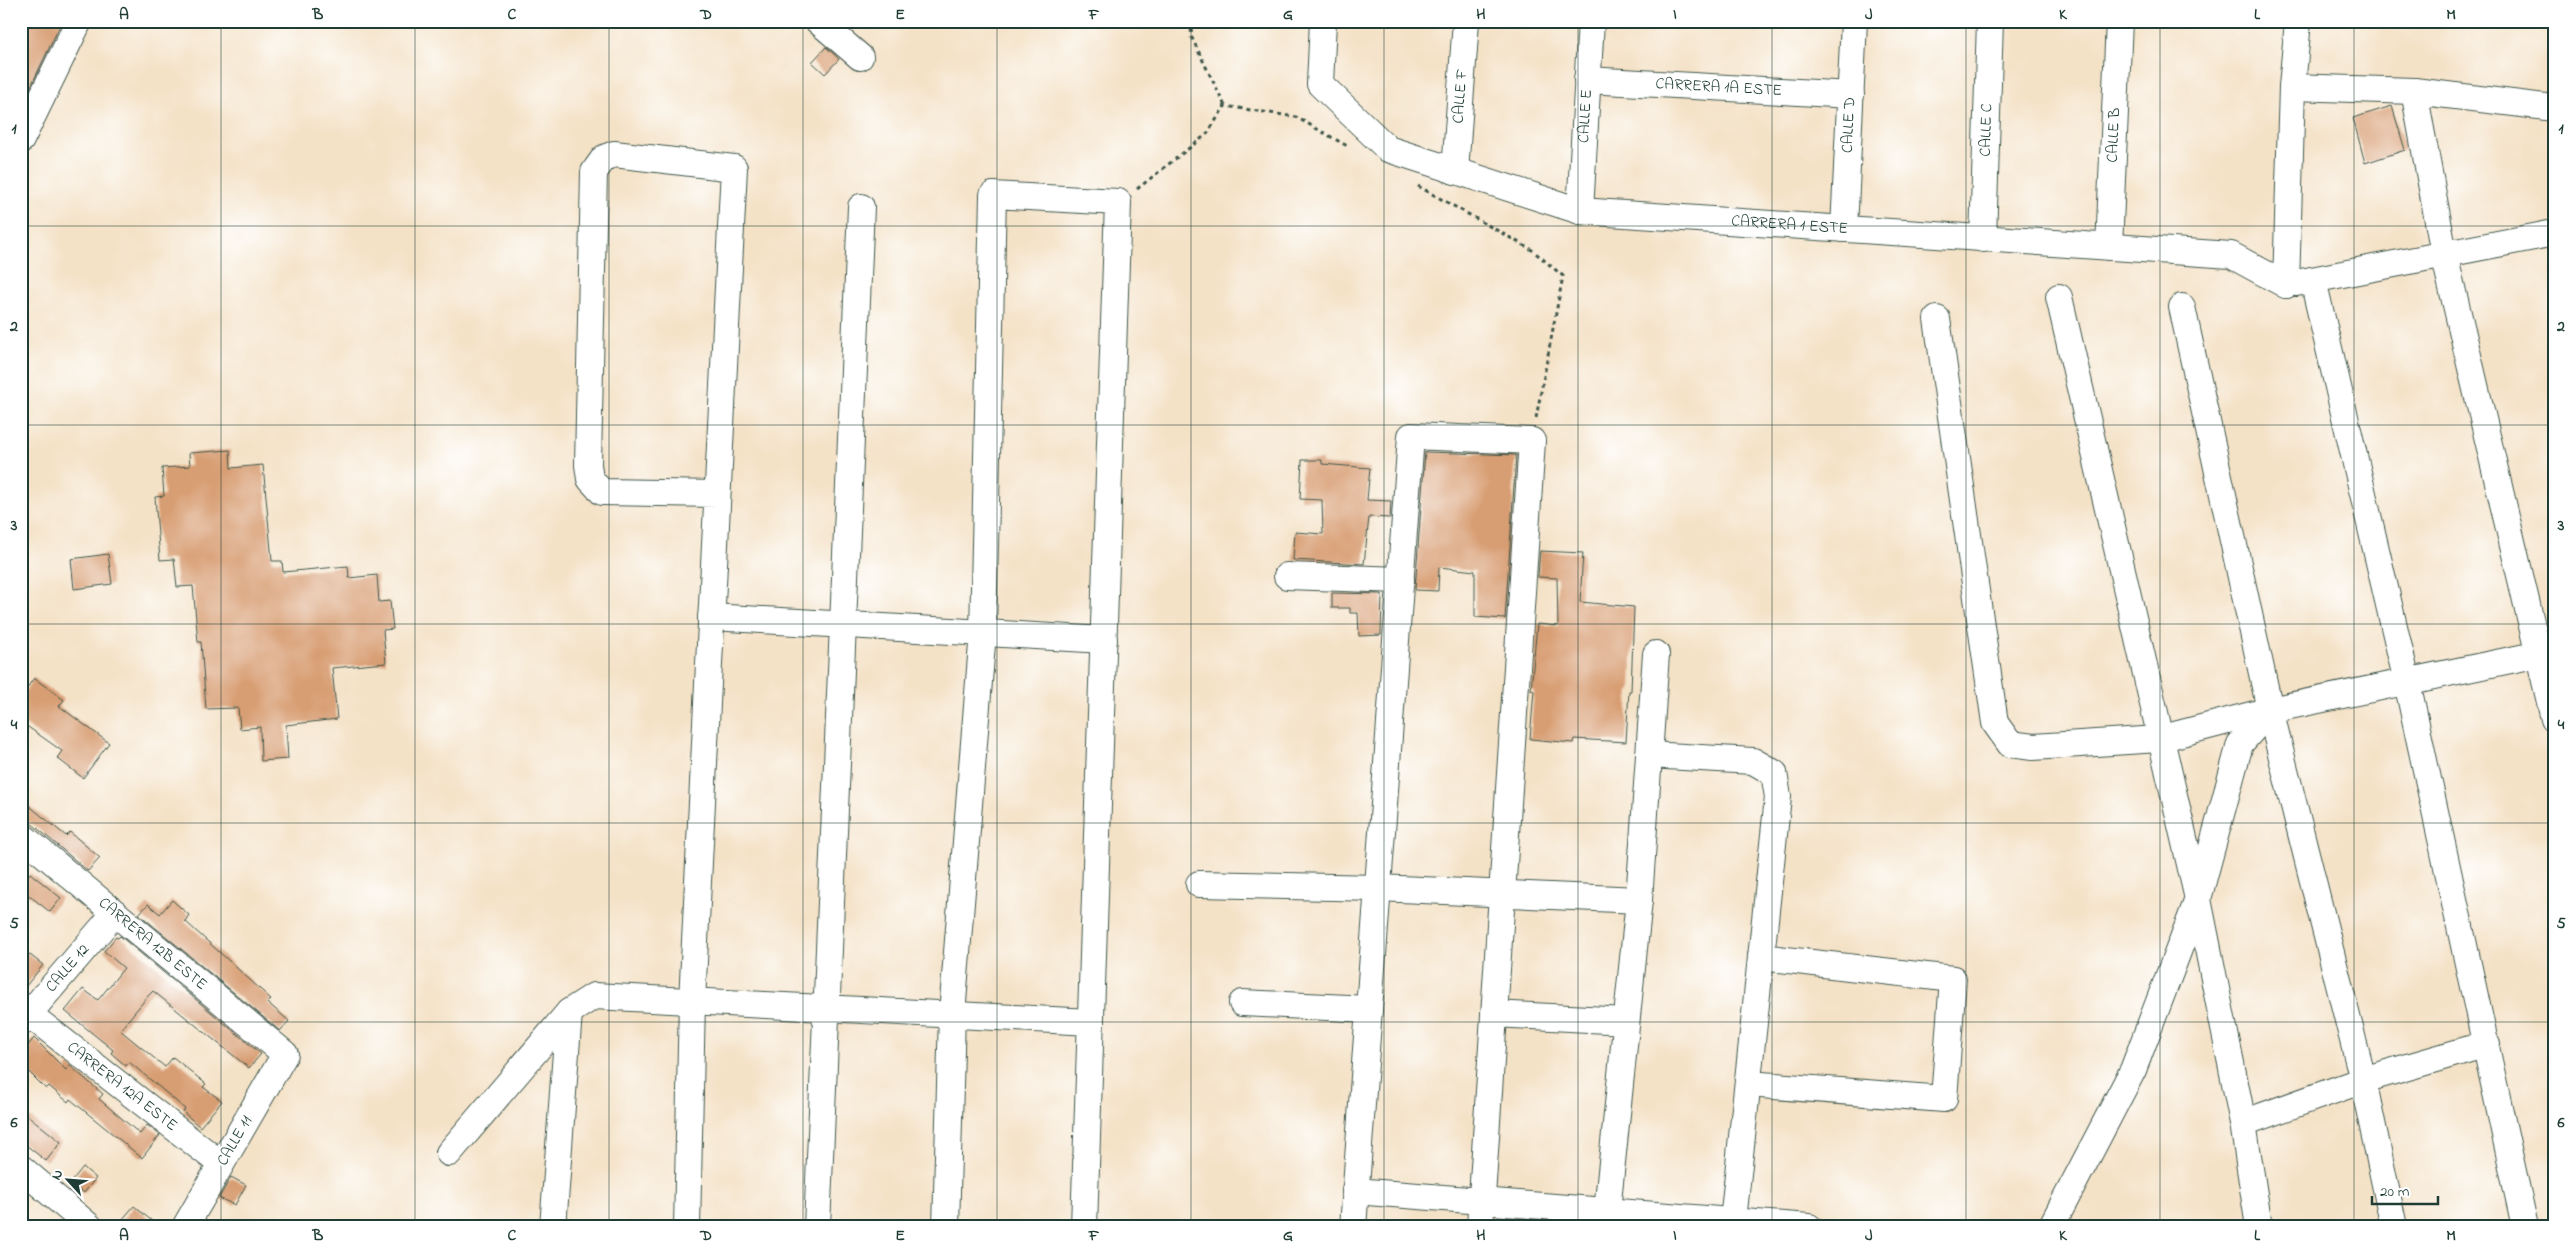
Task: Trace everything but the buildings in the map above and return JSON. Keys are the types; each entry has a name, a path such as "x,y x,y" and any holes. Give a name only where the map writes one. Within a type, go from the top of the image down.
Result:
{"street":[{"path":"21,140 80,21"},
{"path":"818,21 860,57"},
{"name":"CARRERA 1 ESTE","path":"1323,21 1320,84 1388,149 1580,211 2231,255 2286,285"},
{"name":"CALLE F","path":"1455,171 1466,21"},
{"name":"CALLE E","path":"1580,211 1591,21"},
{"name":"CALLE D","path":"1844,229 1854,21"},
{"name":"CALLE C","path":"1983,238 1990,21"},
{"name":"CALLE B","path":"2109,247 2119,21"},
{"path":"2298,21 2292,88 2286,285 2554,233"},
{"name":"CARRERA 1A ESTE","path":"1587,80 1851,95"},
{"path":"2292,88 2414,91 2552,106"},
{"path":"2414,91 2444,254 2546,653 2554,719"},
{"path":"687,1227 692,1001 734,168 614,154 604,158 594,172 588,465 590,479 602,492 717,494"},
{"path":"946,1227 952,1014 983,632 992,195 1118,202 1084,1227"},
{"path":"817,1227 860,207"},
{"path":"2313,280 2407,682 2487,1044 2525,1227"},
{"path":"2059,297 2159,739 2198,899 2243,1123 2253,1224"},
{"path":"2182,307 2270,710 2363,1080 2394,1227"},
{"path":"1937,318 1995,723 2010,744 2033,747 2159,739 2270,710 2546,653"},
{"path":"1353,1227 1411,436 1532,441 1480,1227"},
{"path":"1287,576 1401,580"},
{"path":"711,617 842,623 1104,640"},
{"path":"1607,1211 1639,900 1656,654"},
{"path":"2051,1227 2133,1070 2198,899 2240,744 2270,710"},
{"path":"1649,755 1754,762 1774,773 1778,797 1733,1221"},
{"name":"CARRERA 12B ESTE","path":"21,835 285,1054"},
{"path":"1199,884 1378,888 1639,900"},
{"name":"CALLE 12","path":"24,1015 115,913"},
{"path":"1748,1084 1944,1099 1953,979 1761,957"},
{"path":"448,1153 569,1012 594,996 1091,1022"},
{"path":"1242,1003 1369,1009"},
{"path":"553,1227 569,1012"},
{"path":"1494,1014 1626,1022"},
{"name":"CARRERA 12A ESTE","path":"24,1015 221,1164"},
{"path":"2243,1123 2363,1080 2487,1044"},
{"name":"CALLE 11","path":"185,1227 285,1054"},
{"path":"21,1168 90,1227"},
{"path":"1355,1190 1809,1227"}],"path":[{"path":"1192,21 1191,36 1225,106"},
{"path":"1225,106 1296,117 1355,150"},
{"path":"1118,202 1207,134 1225,106"},
{"path":"1414,184 1532,250 1564,276 1532,441"}]}
